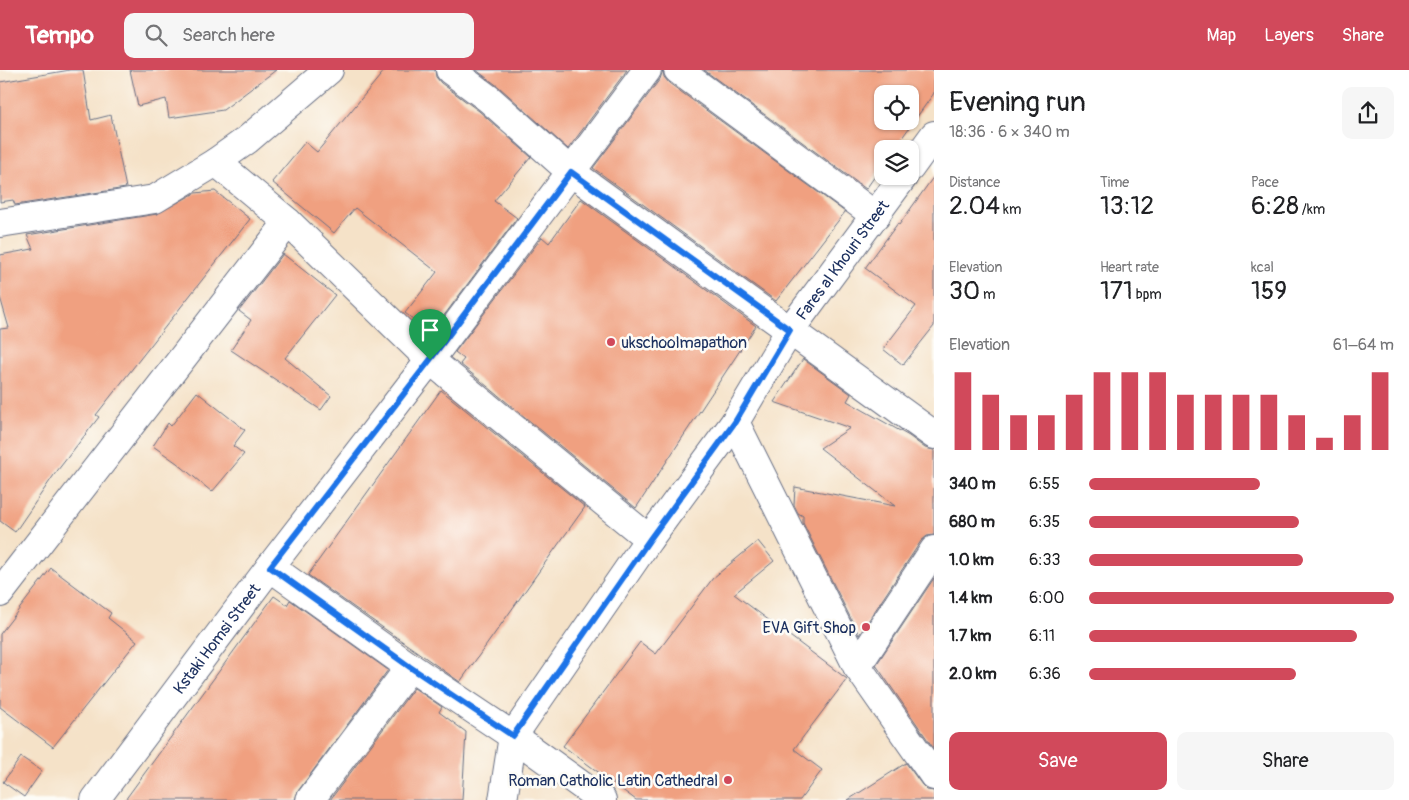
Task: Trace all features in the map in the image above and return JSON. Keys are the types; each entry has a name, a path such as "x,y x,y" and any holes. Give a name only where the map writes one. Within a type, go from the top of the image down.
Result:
{"street":[{"path":"0,223 155,199 216,162 247,140 329,70"},
{"path":"450,70 489,99 571,172 934,435"},
{"name":"Kstaki Homsi Street","path":"95,800 270,567 430,360 646,70"},
{"path":"678,70 876,216"},
{"path":"919,156 934,135"},
{"path":"216,162 288,222 430,360 650,539"},
{"name":"Fares al Khouri Street","path":"503,800 513,736 650,539 735,422 790,330 898,185"},
{"path":"0,593 288,222"},
{"path":"735,422 857,666 934,776"},
{"path":"857,666 934,550"},
{"path":"270,567 602,800"},
{"path":"310,800 410,667"}],"building":[{"path":"70,70 83,70 91,120 111,115 126,188 15,205 13,200 0,202 0,82"},
{"path":"130,70 276,70 223,110 169,118 166,99 138,106"},
{"path":"385,70 435,70 436,77 441,83 479,111 531,157 494,201 517,218 431,333 405,313 437,272 355,208 334,233 272,182 305,142 317,152"},
{"path":"476,70 627,70 568,149 499,87"},
{"path":"663,70 664,77 669,83 845,212 776,301 593,168 660,79"},
{"path":"704,70 934,70 934,93 919,114 919,85 874,85 874,130 908,130 900,140 874,140 874,178 866,189"},
{"path":"934,176 934,326 903,365 883,349 916,306 865,268"},
{"path":"215,191 250,219 96,415 99,417 54,475 15,532 0,521 0,329 9,328 0,297 0,255 33,249 27,235 157,214 195,193"},
{"name":"ukschoolmapathon","path":"581,199 756,326 636,508 460,364 464,359 455,352 542,237 549,243"},
{"path":"283,254 335,295 285,358 331,396 321,410 231,350 251,320 239,311"},
{"path":"803,359 851,394 847,401 909,436 925,448 934,450 934,535 927,536 921,541 859,635 803,523 803,516 798,513 794,505 795,487 895,506 820,448 850,428 774,402"},
{"path":"441,390 585,507 460,682 308,575"},
{"path":"197,392 245,430 233,446 244,454 212,492 153,446 168,423 171,426"},
{"path":"758,541 774,561 734,594 847,679 794,749 822,770 800,800 636,800 563,746 640,642 656,654 713,578"},
{"path":"51,568 111,613 108,618 137,641 53,747 0,707 0,634"},
{"path":"934,578 934,749 876,665"},
{"path":"274,596 287,605 290,600 388,670 298,791 295,800 125,800"},
{"path":"414,688 442,707 439,712 466,732 462,800 330,800"},
{"path":"21,757 42,771 24,797 3,782"},
{"path":"906,763 927,790 934,791 934,800 848,800"}],"place":[{"name":"ukschoolmapathon","path":"611,342"},
{"name":"EVA Gift Shop","path":"866,627"},
{"name":"Roman Catholic Latin Cathedral","path":"728,780"}],"route":[{"path":"571,172 790,330 735,422 650,539 513,736 410,667 270,567 430,360 571,172"}]}
